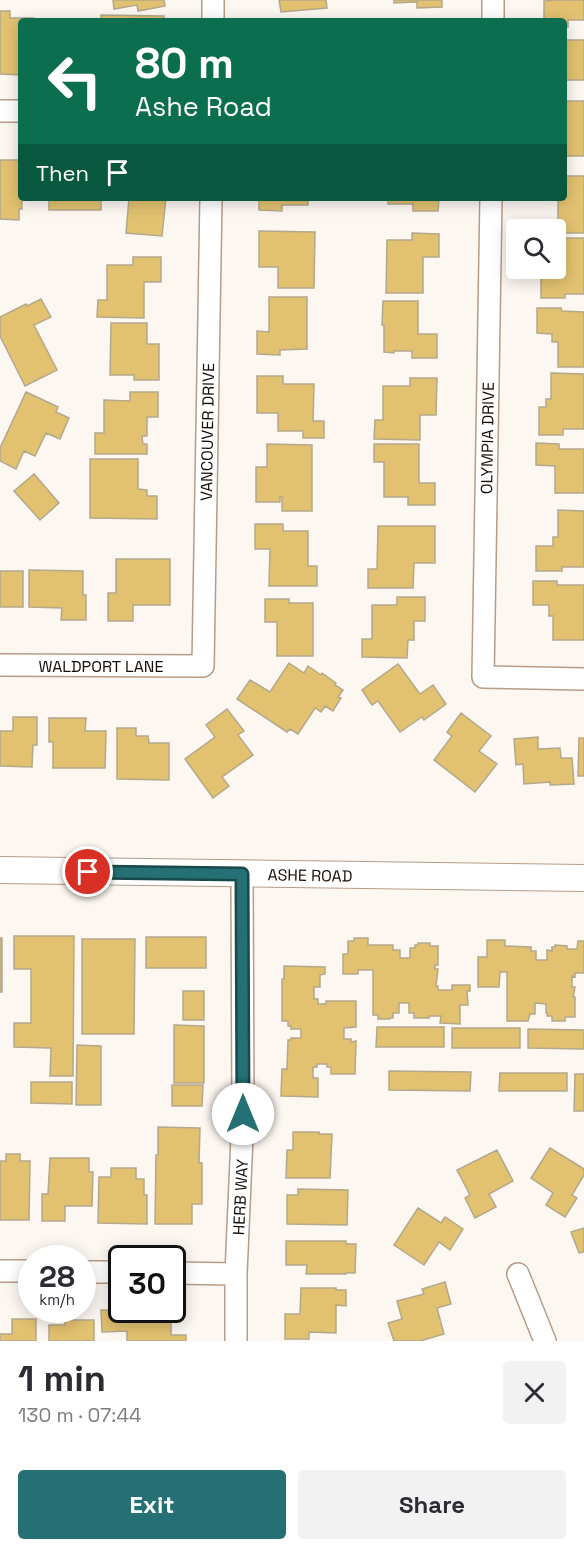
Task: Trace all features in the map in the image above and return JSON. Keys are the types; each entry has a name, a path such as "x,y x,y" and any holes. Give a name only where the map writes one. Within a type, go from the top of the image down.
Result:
{"street":[{"path":"213,0 213,18"},
{"path":"493,0 493,18"},
{"path":"0,111 18,111"},
{"name":"VANCOUVER DRIVE","path":"203,666 211,201"},
{"name":"OLYMPIA DRIVE","path":"491,201 483,677 584,679"},
{"name":"WALDPORT LANE","path":"0,665 203,666"},
{"name":"ASHE ROAD","path":"0,870 584,878"},
{"name":"HERB WAY","path":"236,1341 236,1274 243,1114 242,874"},
{"path":"0,1271 18,1271"},
{"path":"186,1273 236,1274"},
{"path":"518,1274 545,1341"}],"building":[{"path":"113,0 164,0 165,6 138,11 137,5 114,9"},
{"path":"279,0 326,0 327,8 281,12"},
{"path":"394,0 442,0 442,7 417,8 417,2 394,3"},
{"path":"584,0 584,20 568,20 568,27 567,18 544,18 544,1"},
{"path":"0,11 10,11 10,18 18,18 18,75 0,74"},
{"path":"101,15 164,16 164,18 101,18"},
{"path":"567,40 584,40 584,80 567,80"},
{"path":"567,101 584,101 584,156 567,156"},
{"path":"0,160 18,160 18,201 22,201 22,209 19,209 19,220 0,219"},
{"path":"567,176 584,176 584,233 566,233 566,219 558,219 558,201 567,201"},
{"path":"49,201 101,201 101,210 49,210"},
{"path":"129,201 166,201 162,236 126,233"},
{"path":"259,201 308,201 308,205 282,205 282,211 259,210"},
{"path":"388,201 439,201 438,211 413,211 413,204 388,204"},
{"path":"259,231 315,232 314,288 278,288 278,267 259,267"},
{"path":"412,233 439,234 439,257 423,257 423,293 386,293 387,240 412,240"},
{"path":"566,238 584,238 584,294 565,294 565,298 541,298 541,279 566,279"},
{"path":"133,257 161,257 161,282 144,282 144,318 97,317 98,300 107,300 107,265 133,265"},
{"path":"269,297 307,297 307,349 280,350 280,355 257,354 257,331 269,332"},
{"path":"41,299 51,317 34,325 57,370 25,386 0,336 0,317"},
{"path":"383,301 418,301 418,334 437,334 437,358 412,358 412,351 384,352"},
{"path":"537,308 561,308 562,311 584,312 584,367 558,367 558,342 552,342 552,334 537,333"},
{"path":"111,323 147,323 147,344 159,344 159,380 134,380 134,375 110,375"},
{"path":"551,373 584,374 584,429 563,429 563,435 539,435 539,407 546,407 546,399 551,399"},
{"path":"257,376 283,376 283,384 314,384 313,421 324,421 324,438 303,438 303,431 278,431 278,413 257,413"},
{"path":"410,378 437,378 436,415 420,415 420,440 374,439 375,420 383,420 383,386 410,386"},
{"path":"26,392 58,407 56,412 69,418 60,439 46,433 35,456 24,451 16,469 0,461 0,448"},
{"path":"130,392 158,392 158,417 147,417 147,436 142,436 143,444 147,444 147,454 95,454 95,433 104,433 104,400 130,401"},
{"path":"536,443 559,444 559,449 584,449 584,493 555,493 555,466 536,465"},
{"path":"267,444 312,445 312,511 282,511 282,497 280,497 280,502 256,502 256,467 267,467"},
{"path":"374,444 419,444 419,483 435,483 435,505 408,505 408,497 384,497 384,462 374,462"},
{"path":"90,459 138,459 138,489 147,490 147,496 157,496 157,519 90,518"},
{"path":"34,474 59,503 40,520 14,491"},
{"path":"558,510 584,511 584,567 562,567 562,571 536,571 536,546 553,546 553,537 558,537"},
{"path":"255,524 283,524 283,531 308,531 308,566 317,566 317,586 269,586 270,549 255,549"},
{"path":"378,526 435,526 435,563 414,563 413,588 368,588 368,569 377,569"},
{"path":"116,559 170,559 170,605 133,605 133,621 108,621 108,593 116,593"},
{"path":"29,570 83,571 86,620 61,620 62,608 29,607"},
{"path":"0,571 23,571 23,607 0,607"},
{"path":"533,581 557,581 557,585 584,585 584,640 553,640 553,616 549,616 549,605 533,605"},
{"path":"397,597 425,597 425,621 414,621 414,640 408,640 407,658 362,657 362,639 372,639 372,605 397,605"},
{"path":"265,599 289,599 289,603 313,603 313,656 277,656 277,622 265,622"},
{"path":"289,663 304,673 308,666 321,675 322,673 343,690 333,711 325,706 321,712 315,708 298,734 290,729 287,732 237,699 250,680 270,692"},
{"path":"398,664 420,694 433,685 446,704 424,720 422,717 400,732 378,701 372,705 362,690"},
{"path":"227,709 244,731 238,735 253,755 222,777 229,786 213,798 185,759 215,737 206,725"},
{"path":"461,713 491,736 479,751 497,764 475,792 434,760 452,736 447,732"},
{"path":"13,717 37,717 37,745 33,745 32,767 0,766 0,731 13,731"},
{"path":"49,718 86,718 85,731 106,731 105,768 53,768 53,742 49,742"},
{"path":"117,728 136,728 136,736 148,736 149,743 169,743 169,780 117,779"},
{"path":"538,737 538,749 560,748 561,758 572,758 574,784 550,785 550,782 524,784 523,764 516,765 514,739"},
{"path":"579,738 584,738 584,776 578,776"},
{"path":"14,936 74,936 73,1076 50,1076 51,1048 14,1047 14,1023 31,1023 31,969 14,969"},
{"path":"146,937 206,937 206,968 146,968"},
{"path":"0,938 2,938 2,992 0,992"},
{"path":"354,938 368,938 368,945 393,945 393,950 400,950 400,958 410,958 410,948 415,948 418,943 438,946 438,965 435,965 435,969 438,969 436,986 438,990 452,990 452,985 470,985 470,991 467,991 468,1005 460,1005 460,1024 440,1023 441,1016 414,1018 414,1013 409,1013 409,1003 399,1003 399,1013 393,1013 393,1018 390,1019 378,1019 378,1015 373,1015 373,970 358,970 358,974 343,974 343,954 348,954 348,941 354,941"},
{"path":"82,939 135,939 134,1034 82,1034"},
{"path":"487,940 505,940 505,946 531,947 531,951 536,951 536,960 547,960 547,950 552,951 555,945 577,949 578,941 584,941 584,973 575,973 575,977 572,976 572,987 575,987 573,997 575,997 575,1017 565,1017 565,1021 552,1021 552,1016 547,1016 546,1004 535,1003 535,1014 530,1014 528,1021 507,1021 507,972 500,972 499,987 478,987 478,957 487,957"},
{"path":"284,966 325,967 325,974 320,975 320,987 314,987 314,999 318,999 318,1004 326,1004 326,1001 356,1001 356,1027 344,1028 344,1039 351,1039 351,1042 356,1041 355,1074 331,1074 331,1067 327,1067 327,1064 317,1064 317,1067 313,1067 313,1078 318,1078 318,1097 281,1096 282,1069 287,1069 288,1040 301,1038 301,1029 291,1029 288,1021 282,1021"},
{"path":"183,991 204,991 204,1020 183,1020"},
{"path":"174,1025 204,1026 204,1083 174,1083"},
{"path":"377,1027 444,1027 444,1047 376,1047"},
{"path":"452,1028 520,1028 520,1048 452,1048"},
{"path":"528,1029 584,1030 584,1049 528,1048"},
{"path":"77,1045 101,1046 101,1105 76,1105"},
{"path":"389,1071 471,1072 470,1091 389,1090"},
{"path":"500,1073 567,1073 567,1091 499,1091"},
{"path":"575,1074 584,1074 584,1111 574,1111"},
{"path":"31,1082 72,1082 72,1104 31,1103"},
{"path":"172,1085 203,1085 202,1106 172,1106"},
{"path":"158,1127 200,1128 199,1163 202,1163 202,1204 192,1204 192,1224 155,1224"},
{"path":"293,1132 332,1134 330,1178 286,1178 287,1150 293,1150"},
{"path":"550,1148 584,1169 584,1175 572,1195 577,1198 565,1217 546,1205 553,1193 531,1178"},
{"path":"497,1150 513,1181 489,1194 496,1207 475,1218 465,1198 470,1195 457,1170"},
{"path":"6,1154 20,1154 20,1161 30,1161 29,1220 0,1220 0,1161 6,1161"},
{"path":"50,1158 89,1158 89,1172 93,1172 92,1206 65,1206 65,1221 42,1221 42,1194 48,1194"},
{"path":"111,1168 136,1168 136,1179 144,1179 144,1195 147,1195 147,1224 98,1223 99,1177 111,1177"},
{"path":"298,1189 348,1190 347,1225 287,1224 287,1195 298,1195"},
{"path":"418,1208 441,1223 445,1217 463,1229 450,1250 439,1242 424,1265 394,1245"},
{"path":"584,1228 584,1252 579,1253 571,1232"},
{"path":"286,1241 346,1241 346,1244 356,1244 355,1273 306,1274 307,1265 286,1265"},
{"path":"445,1282 451,1304 437,1308 444,1334 420,1341 394,1341 388,1323 402,1319 397,1301 424,1294 422,1289"},
{"path":"301,1288 346,1290 346,1306 336,1305 336,1333 309,1332 309,1339 285,1339 285,1314 300,1314"},
{"path":"101,1310 108,1310 108,1323 171,1323 171,1335 186,1335 186,1341 127,1341 127,1331 102,1332"},
{"path":"12,1319 18,1319 18,1323 36,1323 36,1341 0,1341 0,1334 12,1334"},
{"path":"65,1323 94,1323 94,1341 49,1341 49,1325 65,1325"}],"route":[{"path":"88,872 242,874 243,1114"}]}
